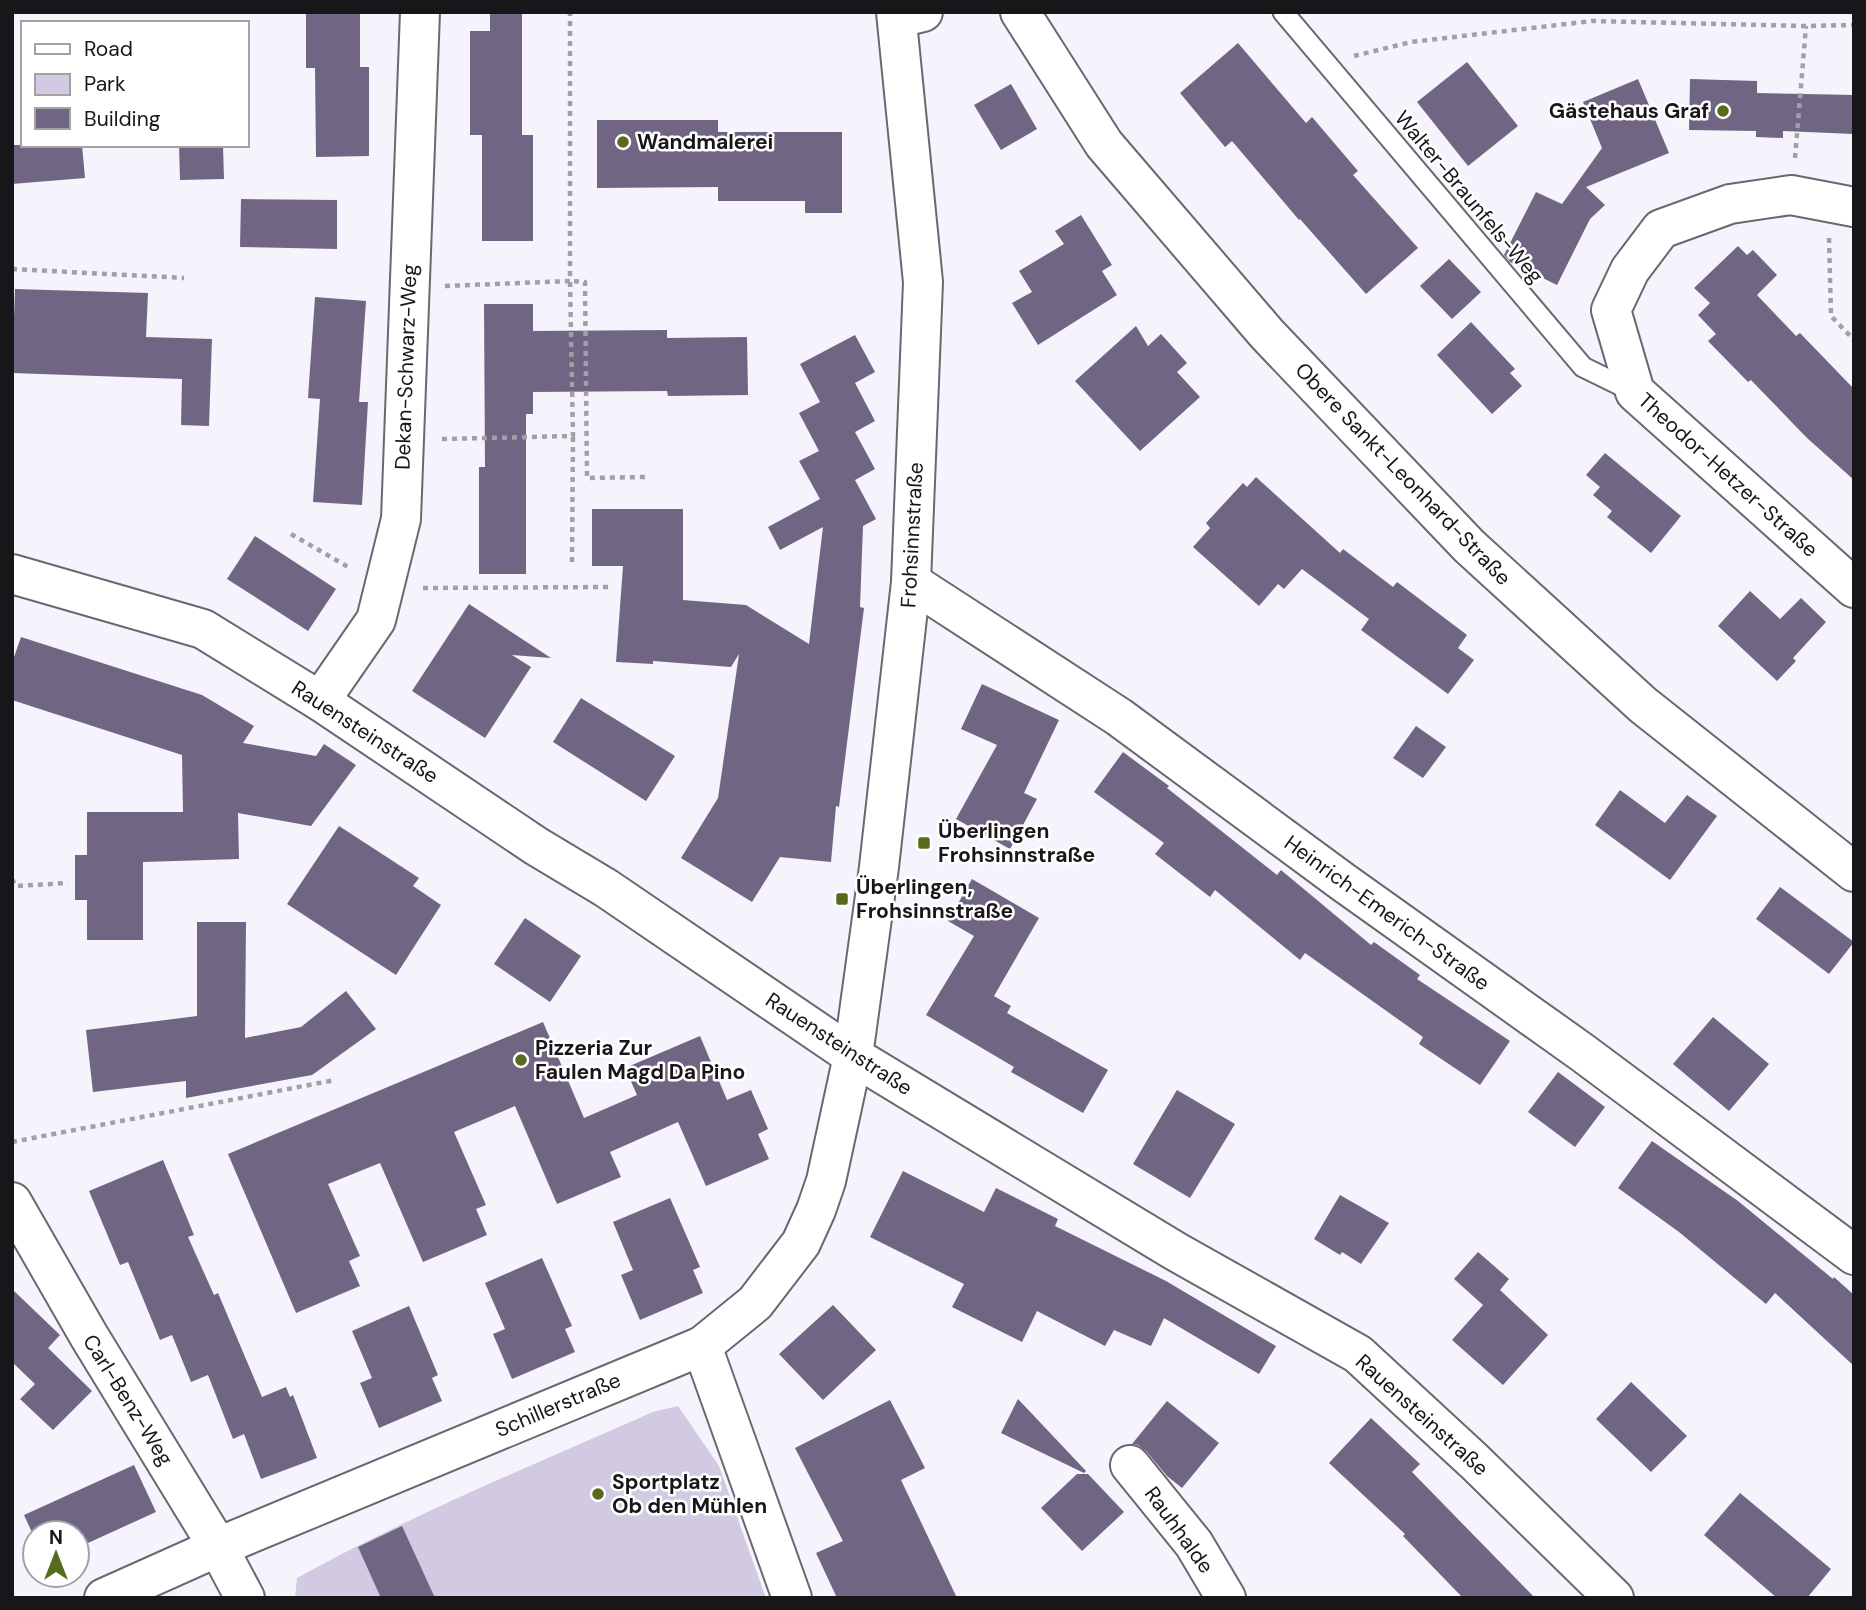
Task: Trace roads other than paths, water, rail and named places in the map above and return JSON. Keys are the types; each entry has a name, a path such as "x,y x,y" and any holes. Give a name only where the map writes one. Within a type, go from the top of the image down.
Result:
{"street":[{"name":"Dekan-Schwarz-Weg","path":"320,701 376,620 401,519 420,12"},
{"name":"Obere Sankt-Leonhard-Straße","path":"1020,12 1104,144 1267,334 1469,546 1643,705 1854,872"},
{"name":"Frohsinnstraße","path":"853,1056 879,867 911,582 923,282 906,14"},
{"name":"Theodor-Hetzer-Straße","path":"1824,201 1730,204 1661,229 1630,270 1611,310 1635,392 1854,588"},
{"name":"Rauensteinstraße","path":"12,573 204,629 320,701 536,846 606,888 853,1056 1175,1251 1358,1354 1484,1471 1614,1598"},
{"name":"Heinrich-Emerich-Straße","path":"911,582 1119,717 1354,890 1583,1053 1854,1255"},
{"name":"Schillerstraße","path":"104,1598 218,1546 702,1346 755,1303 801,1244 826,1181 853,1056"},
{"name":"Carl-Benz-Weg","path":"12,1202 89,1336 218,1546 245,1598"},
{"path":"702,1346 792,1598"},
{"name":"Rauhhalde","path":"1129,1465 1194,1544 1226,1598"}],"lane":[{"name":"Walter-Braunfels-Weg","path":"1283,12 1583,367 1635,392"}],"place":[{"name":"Gästehaus Graf","path":"1723,111"},
{"name":"Wandmalerei","path":"623,142"},
{"name":"Überlingen Frohsinnstraße","path":"924,843"},
{"name":"Überlingen, Frohsinnstraße","path":"842,899"},
{"name":"Pizzeria Zur Faulen Magd Da Pino","path":"521,1060"},
{"name":"Sportplatz Ob den Mühlen","path":"598,1494"}]}
